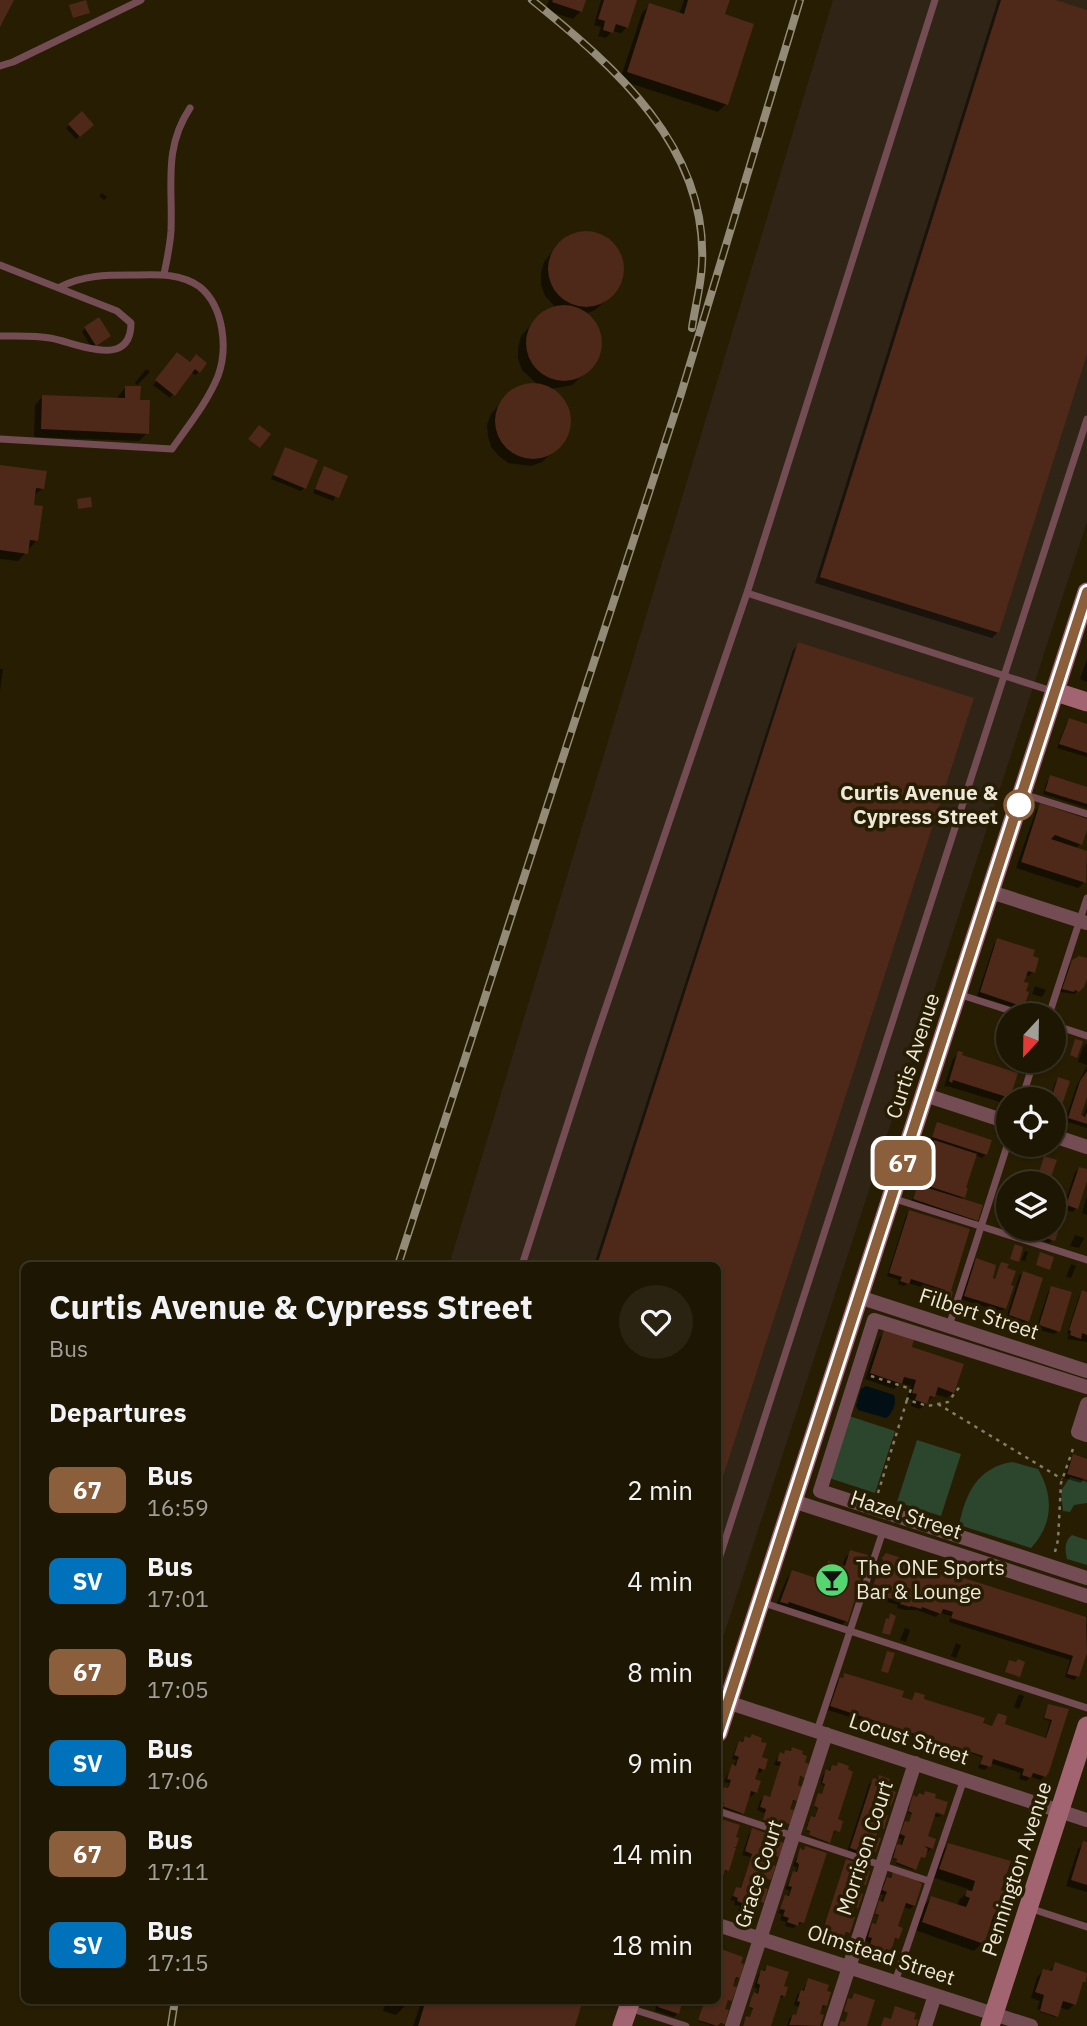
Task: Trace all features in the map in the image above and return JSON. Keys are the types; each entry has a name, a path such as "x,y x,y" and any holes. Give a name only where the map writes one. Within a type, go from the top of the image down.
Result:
{"main road":[{"name":"Curtis Avenue","path":"723,1700 760,1602 1087,592"},
{"path":"1056,692 1087,702"},
{"name":"Pennington Avenue","path":"992,2020 1087,1726"}],"street":[{"path":"991,892 1083,922"},
{"path":"925,1095 996,1118"},
{"path":"1066,1140 1087,1147"},
{"name":"Filbert Street","path":"859,1297 1087,1371"},
{"path":"1087,1387 874,1321 820,1491 1087,1578"},
{"path":"1080,1435 1078,1432 1087,1405"},
{"name":"Hazel Street","path":"793,1501 1087,1596"},
{"name":"Locust Street","path":"723,1700 1087,1820"},
{"name":"Grace Court","path":"732,2026 793,1836 821,1733"},
{"name":"Morrison Court","path":"830,2026 915,1763"},
{"name":"Olmstead Street","path":"721,1926 935,1995 992,2020 1031,2026"},
{"path":"925,2026 935,1995"}],"lane":[{"path":"117,0 124,8"},
{"path":"0,66 141,0"},
{"path":"523,1262 596,1035 747,593 935,0"},
{"path":"164,274 171,231 170,160 180,123 190,108"},
{"path":"0,265 117,311 131,323 127,343 114,349 94,350 51,338 0,336"},
{"path":"0,439 172,449 207,399 218,375 223,341 220,320 212,301 200,287 164,274 92,276 75,279 60,287"},
{"path":"721,1553 1087,419"},
{"path":"747,593 1056,692"},
{"path":"1023,793 1087,814"},
{"path":"1053,1003 1083,922 1087,898"},
{"path":"958,993 996,1006"},
{"path":"1066,1029 1087,1036"},
{"path":"948,1326 1003,1157"},
{"path":"891,1198 1087,1260"},
{"path":"821,1733 883,1530"},
{"path":"760,1602 1087,1707"},
{"path":"895,1982 964,1779"},
{"path":"721,1812 929,1881"},
{"path":"1028,1908 1087,1927"},
{"path":"627,2011 686,2026"}],"path":[{"path":"858,1372 911,1389 877,1492"},
{"path":"907,1400 928,1406 948,1402 961,1385"},
{"path":"938,1404 1062,1479"},
{"path":"1051,1566 1058,1540 1062,1479 1080,1435"}],"shaded area":[{"path":"833,0 1087,0 1087,522 721,1644 721,1262 450,1262"},
{"path":"866,1386 894,1395 894,1407 886,1418 858,1410 856,1406 861,1389"}],"green space":[{"path":"846,1415 895,1431 875,1493 826,1477"},
{"path":"917,1440 961,1454 941,1516 897,1502"},
{"path":"1012,1462 1038,1469 1047,1490 1047,1520 1044,1530 1031,1548 959,1525 965,1502 975,1484 990,1470"},
{"path":"1070,1477 1087,1482 1087,1503 1074,1505 1070,1512 1063,1511 1061,1491"},
{"path":"1072,1535 1087,1540 1087,1565 1067,1559 1066,1546"}],"building":[{"path":"0,0 14,0 0,27"},
{"path":"86,0 90,13 73,18 69,5"},
{"path":"586,0 582,12 552,2"},
{"path":"604,0 637,0 628,28 616,24 613,33 603,30 605,21 598,19"},
{"path":"688,0 730,0 725,14 754,24 728,105 627,72 649,3 684,14"},
{"path":"1001,0 1056,0 1087,10 1087,354 999,633 820,577"},
{"path":"82,111 94,125 80,137 68,124"},
{"path":"586,231 601,234 613,242 621,254 624,269 621,284 613,296 601,304 586,307 571,304 559,296 551,284 548,269 551,254 559,242 571,234"},
{"path":"564,305 579,308 591,316 599,328 602,343 599,358 591,370 579,378 564,381 549,378 537,370 529,358 526,343 529,328 537,316 549,308"},
{"path":"99,317 111,336 96,346 84,327"},
{"path":"177,352 190,362 196,354 207,363 200,373 195,369 175,396 155,380"},
{"path":"533,383 548,386 560,394 568,406 571,421 568,436 560,448 548,456 533,459 518,456 506,448 498,436 495,421 498,406 506,394 518,386"},
{"path":"125,386 141,386 140,400 150,400 149,434 41,429 42,395 125,398"},
{"path":"259,425 271,434 260,448 248,439"},
{"path":"285,447 318,460 306,489 273,475"},
{"path":"0,465 47,471 44,489 36,488 34,505 43,506 38,541 30,540 28,554 0,550"},
{"path":"324,466 348,476 339,498 315,489"},
{"path":"91,497 92,507 78,509 77,499"},
{"path":"798,642 974,698 721,1483 721,1262 598,1262"},
{"path":"1069,718 1087,724 1087,753 1059,744"},
{"path":"1050,775 1087,787 1087,804 1045,791"},
{"path":"1040,803 1087,819 1082,845 1055,835 1051,839 1087,851 1086,883 1021,862"},
{"path":"997,938 1035,950 1033,956 1039,958 1035,973 1028,971 1024,982 1029,983 1025,1003 1012,1003 980,992"},
{"path":"1079,956 1087,958 1087,979 1084,987 1079,992 1062,989 1072,960"},
{"path":"1075,1039 1083,1041 1077,1058 1070,1055"},
{"path":"958,1051 963,1052 962,1055 996,1066 996,1073 1018,1073 1014,1087 996,1087 996,1094 949,1081"},
{"path":"1087,1071 1087,1097 1081,1115 1085,1117 1087,1112 1087,1124 1068,1118 1080,1081"},
{"path":"1058,1077 1070,1081 1066,1093 1066,1087 1055,1087"},
{"path":"937,1122 992,1140 987,1155 932,1137"},
{"path":"934,1140 977,1154 965,1198 919,1183 922,1173 936,1177 923,1172"},
{"path":"1044,1157 1057,1160 1053,1171 1040,1171"},
{"path":"1079,1167 1087,1169 1087,1181 1078,1209 1066,1205"},
{"path":"918,1185 983,1205 978,1221 913,1199"},
{"path":"909,1210 970,1229 949,1306 940,1303 945,1290 911,1279 909,1284 900,1281 902,1277 889,1273"},
{"path":"1015,1244 1023,1247 1019,1262 1010,1259"},
{"path":"1040,1252 1054,1257 1050,1270 1036,1265"},
{"path":"976,1258 996,1265 995,1279 1001,1262 1009,1264 1007,1268 1016,1271 1006,1309 964,1296"},
{"path":"1023,1271 1043,1278 1029,1322 1009,1315"},
{"path":"1051,1286 1072,1292 1060,1332 1039,1325"},
{"path":"1082,1290 1087,1292 1087,1335 1082,1333 1081,1339 1070,1335 1069,1330"},
{"path":"884,1330 914,1339 912,1347 964,1364 954,1393 938,1387 935,1397 930,1396 927,1404 915,1400 917,1394 912,1393 916,1380 904,1377 902,1384 870,1373"},
{"path":"1073,1454 1087,1459 1087,1480 1067,1474"},
{"path":"850,1550 868,1555 848,1622 789,1602 780,1602 792,1570 823,1578 828,1561 845,1566"},
{"path":"886,1553 1086,1617 1087,1653 1079,1677 1067,1674 1073,1656 951,1618 953,1612 943,1609 941,1614 875,1595 876,1592 871,1590 881,1559"},
{"path":"890,1613 896,1616 890,1635 882,1633"},
{"path":"887,1651 895,1653 888,1673 881,1671"},
{"path":"1018,1659 1025,1662 1020,1677 1005,1672 1009,1660 1016,1662"},
{"path":"844,1673 904,1691 902,1697 912,1700 915,1692 925,1695 924,1699 985,1718 983,1723 992,1726 998,1713 1007,1716 1005,1724 1046,1738 1052,1720 1044,1718 1048,1704 1069,1709 1049,1772 1046,1777 1033,1773 1031,1778 1022,1775 1024,1769 993,1759 991,1767 980,1764 983,1756 953,1746 951,1754 940,1750 942,1743 830,1706 840,1677 843,1678"},
{"path":"752,1734 762,1738 761,1742 767,1743 762,1757 768,1759 765,1770 759,1768 755,1779 761,1781 757,1793 751,1791 744,1814 722,1806 724,1803 721,1802 721,1796 724,1787 728,1788 731,1780 727,1779 732,1764 736,1766 739,1757 734,1755 739,1741 743,1742 745,1736 750,1738"},
{"path":"792,1747 803,1751 802,1754 807,1756 805,1762 809,1764 805,1778 800,1776 798,1785 802,1787 797,1801 793,1800 790,1809 794,1810 790,1824 785,1823 784,1827 763,1820 766,1809 760,1807 764,1795 770,1797 781,1762 777,1761 780,1752 784,1754 785,1750 791,1751"},
{"path":"838,1762 849,1766 848,1769 853,1772 838,1819 843,1821 840,1832 834,1830 830,1843 809,1835 810,1831 806,1830 811,1816 815,1817 818,1808 814,1806 818,1793 822,1794 826,1769 830,1771 832,1765 837,1766"},
{"path":"879,1775 890,1779 888,1783 893,1785 891,1790 896,1792 891,1806 887,1804 884,1814 888,1815 884,1829 879,1827 876,1837 881,1838 876,1852 872,1850 871,1855 850,1848 873,1778 878,1779"},
{"path":"925,1791 948,1802 944,1815 936,1812 928,1836 936,1839 933,1849 924,1846 928,1849 925,1858 921,1857 916,1870 896,1862 897,1859 893,1858 897,1844 902,1845 905,1836 900,1834 905,1821 909,1822 912,1813 908,1811 913,1795 924,1795"},
{"path":"721,1819 740,1825 729,1871 725,1870 721,1883"},
{"path":"752,1828 781,1838 779,1841 784,1843 779,1857 775,1856 772,1865 776,1866 771,1880 767,1879 764,1888 768,1889 764,1903 760,1902 758,1908 753,1906 751,1911 741,1908 742,1903 733,1896 736,1887 741,1888 752,1854 745,1851"},
{"path":"1083,1841 1087,1842 1087,1885 1071,1880"},
{"path":"948,1843 1011,1861 1001,1890 1009,1892 1001,1917 994,1914 984,1944 922,1922 931,1896 966,1907 970,1898 965,1896 967,1890 972,1891 975,1881 939,1869"},
{"path":"805,1846 827,1853 804,1923 799,1922 798,1926 787,1922 789,1918 783,1916 785,1910 780,1909 785,1895 789,1896 792,1887 788,1886 793,1871 797,1872 798,1869 799,1864 796,1862 800,1848 804,1850"},
{"path":"846,1859 867,1867 870,1871 866,1885 862,1884 859,1893 863,1894 858,1908 854,1906 851,1917 855,1917 850,1933 846,1932 844,1936 840,1934 838,1939 828,1935 829,1931 823,1929"},
{"path":"893,1872 922,1884 915,1906 906,1903 898,1926 903,1928 899,1939 895,1938 891,1951 886,1949 884,1954 874,1951 875,1946 870,1944 872,1938 868,1937 872,1923 876,1924 879,1915 875,1914 879,1900 883,1902 887,1892 882,1890 887,1877 891,1878"},
{"path":"721,1949 743,1957 740,1978 736,1977 733,1986 737,1987 732,2001 728,2000 725,2009 729,2010 725,2024 717,2026 698,2020 704,2004 721,2004"},
{"path":"1055,1962 1087,1973 1076,2005 1063,2001 1058,2017 1040,2011 1044,1995 1035,1992 1043,1969 1052,1971"},
{"path":"767,1965 789,1972 784,1986 788,1987 785,1997 781,1995 771,2026 743,2026 746,2016 750,2017 753,2008 749,2007 754,1992 758,1994 760,1985 757,1983 761,1970 765,1971"},
{"path":"808,1978 829,1985 827,1991 831,1992 827,2006 823,2005 820,2014 824,2015 820,2026 789,2025 793,2014 796,2015 800,2002 797,2001"},
{"path":"854,1993 875,2000 867,2026 839,2026 841,2021 845,2022 848,2013 844,2011 848,1998 852,1999"},
{"path":"425,2004 582,2004 575,2026 418,2026"},
{"path":"659,2004 682,2004 679,2014 658,2007"},
{"path":"895,2006 916,2013 916,2026 881,2026 884,2017 891,2019"}],"railway":[{"path":"532,0 624,82 650,113 673,147 690,183 700,222 702,264 692,328"},
{"path":"399,1262 681,394 800,0"},
{"path":"171,2026 174,2004"}],"bus line":[{"name":"67","path":"721,1724 1087,592"}],"place":[{"name":"Curtis Avenue & Cypress Street","path":"1019,805"},
{"name":"The ONE Sports Bar & Lounge","path":"832,1580"}]}
